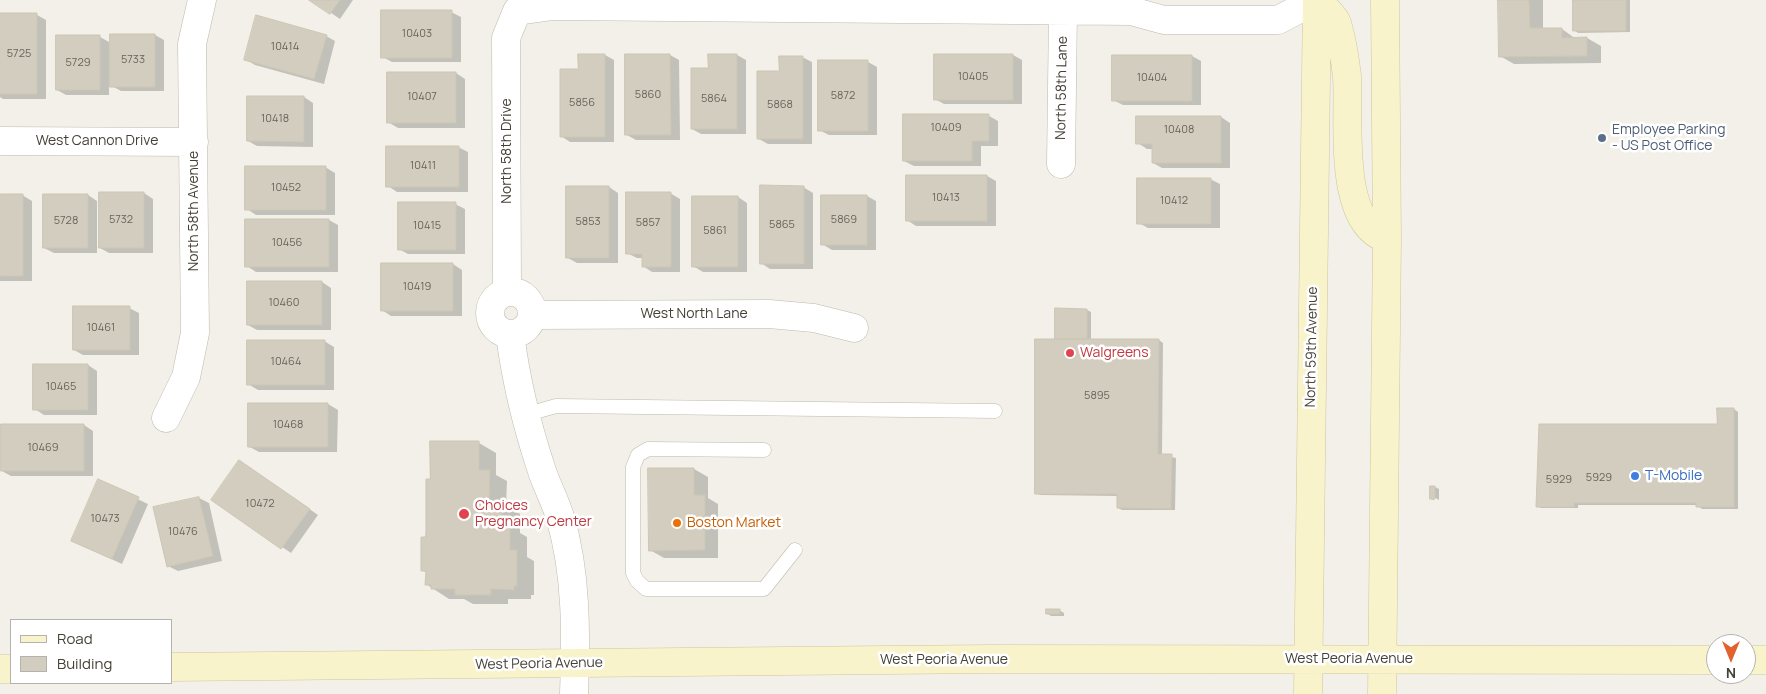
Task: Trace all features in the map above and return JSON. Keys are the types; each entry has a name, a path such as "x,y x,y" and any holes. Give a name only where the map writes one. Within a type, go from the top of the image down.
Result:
{"main road":[{"path":"1317,0 1336,21 1343,49 1347,76 1348,159 1355,200 1370,228 1378,236 1387,239"},
{"name":"North 59th Avenue","path":"1308,694 1317,0"},
{"path":"1382,694 1387,239 1385,0"},
{"name":"West Peoria Avenue","path":"172,667 970,660 1706,660"}],"street":[{"name":"North 58th Avenue","path":"166,418 186,377 195,333 192,44 202,0"},
{"path":"1063,11 1140,5 1164,20 1278,20 1317,0"},
{"name":"North 58th Drive","path":"507,292 506,38 517,11 553,6 1063,11"},
{"name":"North 58th Lane","path":"1061,164 1063,11"},
{"name":"West Cannon Drive","path":"0,141 194,142"},
{"path":"507,292 520,294 525,297 532,308 532,315 527,327 516,334 510,334 497,330 490,318 491,304 500,294 507,292"},
{"name":"West North Lane","path":"532,315 769,314 814,318 854,328"},
{"path":"510,334 516,384 524,415 543,474 560,516 568,551 574,586 576,664 574,694"}],"lane":[{"path":"524,415 556,406 995,411"},
{"path":"764,450 648,449 638,456 633,468 633,573 637,581 646,589 764,589 795,550"}],"building":[{"path":"309,0 340,0 330,14"},
{"path":"1498,0 1529,0 1530,28 1562,28 1562,38 1587,37 1587,56 1499,57"},
{"path":"1573,0 1626,0 1626,31 1573,31"},
{"path":"381,10 452,10 452,58 381,58"},
{"path":"0,13 37,13 37,94 0,94"},
{"path":"256,15 327,35 314,79 244,60"},
{"path":"110,34 155,34 155,87 110,87"},
{"path":"56,35 100,35 100,90 56,90"},
{"path":"578,54 605,54 605,137 560,137 560,69 578,69"},
{"path":"625,54 670,54 671,135 625,135"},
{"path":"708,54 737,54 737,129 691,129 691,68 708,68"},
{"path":"934,54 1013,54 1013,100 934,100"},
{"path":"1112,55 1192,55 1192,101 1112,101"},
{"path":"779,56 803,56 803,139 757,139 757,71 779,71"},
{"path":"818,60 868,60 868,131 818,131"},
{"path":"387,72 456,72 456,123 387,123"},
{"path":"247,96 304,96 304,142 247,141"},
{"path":"903,114 989,114 989,141 972,141 972,161 903,161"},
{"path":"1136,116 1221,116 1221,163 1152,163 1152,144 1136,144"},
{"path":"386,146 459,146 459,187 386,187"},
{"path":"245,166 326,166 326,210 245,210"},
{"path":"906,175 987,175 987,221 906,221"},
{"path":"1137,178 1211,178 1211,224 1137,224"},
{"path":"760,185 804,186 804,264 760,264"},
{"path":"566,186 609,186 609,258 566,258"},
{"path":"99,192 144,192 144,248 99,248"},
{"path":"626,192 671,192 671,267 642,267 642,254 626,254"},
{"path":"0,194 23,194 23,276 0,276"},
{"path":"43,194 88,194 88,248 43,248"},
{"path":"821,195 867,195 867,245 821,245"},
{"path":"692,196 738,196 738,267 692,267"},
{"path":"398,202 456,202 456,250 398,250"},
{"path":"245,219 329,219 329,267 245,267"},
{"path":"381,263 453,263 453,311 381,311"},
{"path":"247,281 322,281 322,325 247,325"},
{"path":"73,306 130,306 130,350 73,350"},
{"path":"1055,308 1087,309 1087,339 1055,339"},
{"name":"Walgreens","path":"1035,339 1159,339 1158,454 1172,454 1171,509 1117,508 1117,494 1035,494"},
{"path":"247,340 325,340 325,385 247,385"},
{"path":"33,364 88,364 88,410 33,410"},
{"path":"248,403 328,403 328,447 248,447"},
{"path":"1717,408 1734,408 1734,507 1696,507 1696,503 1574,503 1574,507 1536,507 1539,424 1717,424"},
{"path":"1,424 84,424 84,471 1,471"},
{"name":"Choices Pregnancy Center","path":"430,441 479,441 479,470 490,470 489,503 502,503 502,525 510,526 510,550 517,550 517,586 514,586 514,590 491,589 491,595 455,595 455,589 431,589 431,585 425,585 426,571 421,571 421,537 426,537 426,479 430,479"},
{"path":"239,460 310,509 281,549 211,500"},
{"name":"Boston Market","path":"648,468 694,468 694,495 705,495 705,550 649,551"},
{"path":"98,479 139,497 112,559 71,541"},
{"path":"1430,486 1435,486 1435,499 1430,499"},
{"path":"199,497 213,556 167,567 153,507"},
{"path":"1046,609 1060,609 1060,614 1046,614"}],"place":[{"name":"Employee Parking - US Post Office","path":"1602,138"},
{"name":"Walgreens","path":"1070,353"},
{"name":"T-Mobile","path":"1635,476"},
{"name":"Choices Pregnancy Center","path":"464,514"},
{"name":"Boston Market","path":"677,523"}]}
